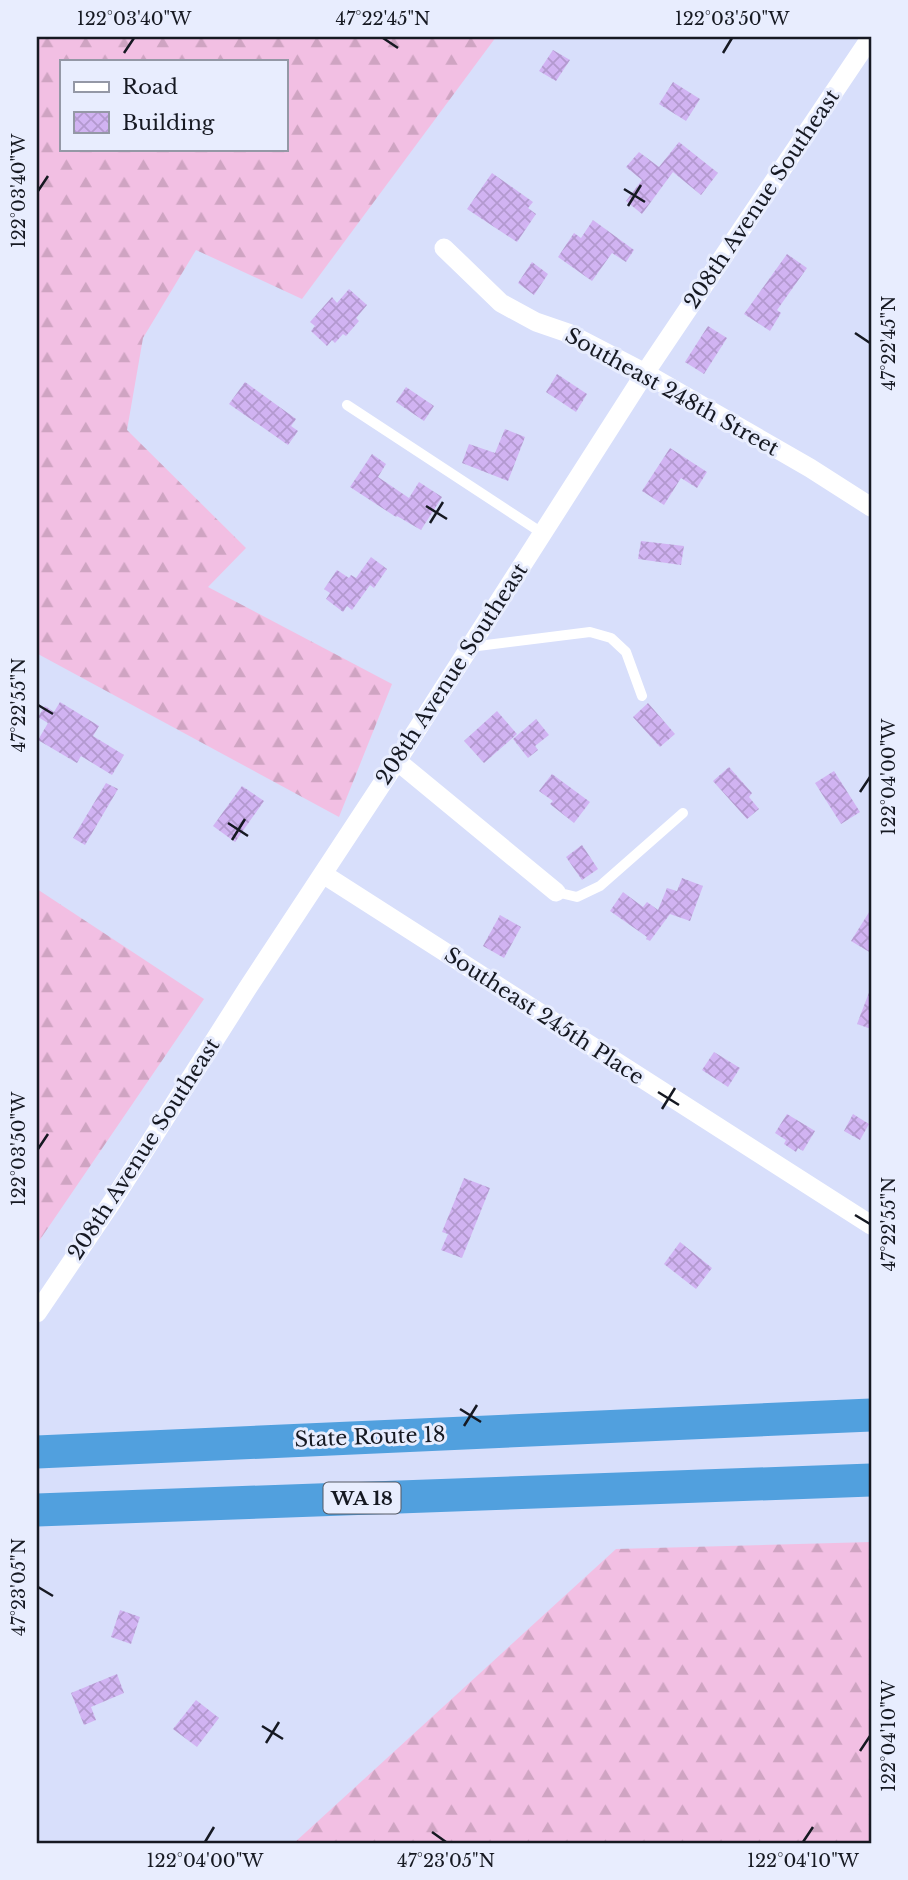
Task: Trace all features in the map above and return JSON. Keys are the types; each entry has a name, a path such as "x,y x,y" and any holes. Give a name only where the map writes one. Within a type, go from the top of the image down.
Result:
{"highway":[{"name":"State Route 18","path":"37,1452 871,1415"},
{"name":"WA 18","path":"37,1510 871,1480"}],"street":[{"name":"208th Avenue Southeast","path":"37,1313 112,1202 645,373 871,37"},
{"name":"Southeast 248th Street","path":"444,248 502,303 536,322 569,333 645,373 810,468 871,507"},
{"path":"397,761 556,892"},
{"name":"Southeast 245th Place","path":"323,874 871,1225"}],"lane":[{"path":"347,405 542,533"},
{"path":"470,647 590,632 611,638 626,652 642,696"},
{"path":"556,892 577,897 600,886 683,813"}],"green space":[{"path":"37,37 496,37 302,299 196,250 143,338 127,430 246,548 208,587 392,684 339,817 38,654"},
{"path":"37,889 204,999 37,1244"},
{"path":"871,1542 871,1843 294,1843 616,1549"}],"building":[{"path":"553,50 570,60 556,81 539,71"},
{"path":"673,82 700,99 686,121 659,104"},
{"path":"679,142 718,173 701,195 673,172 642,214 626,201 642,180 626,167 639,152 659,167"},
{"path":"492,173 533,202 528,208 536,214 517,242 467,209"},
{"path":"593,220 634,250 626,262 612,253 592,281 558,257 574,233 581,238"},
{"path":"787,254 807,268 777,310 781,313 770,331 744,314"},
{"path":"532,262 548,274 534,295 518,283"},
{"path":"349,289 367,305 356,318 359,321 346,336 343,334 335,343 332,340 327,346 311,331 315,326 310,322 332,297 337,303"},
{"path":"708,326 727,338 704,374 685,362"},
{"path":"557,374 587,394 576,412 546,392"},
{"path":"245,382 296,419 291,426 298,431 288,445 229,404"},
{"path":"406,387 434,406 424,421 396,402"},
{"path":"505,429 525,437 508,481 462,463 469,444 495,453"},
{"path":"670,448 707,472 697,488 681,478 664,505 642,491"},
{"path":"372,454 386,464 378,477 409,498 419,482 442,497 421,530 350,487"},
{"path":"641,541 684,546 681,565 638,559"},
{"path":"371,557 387,569 374,588 370,585 352,610 347,606 343,612 326,599 330,593 324,589 337,570 349,578 351,575 356,578"},
{"path":"60,702 99,726 93,736 124,755 112,775 81,756 77,763 38,740 48,723 38,717 45,706 54,712"},
{"path":"648,703 675,734 660,747 633,717"},
{"path":"497,711 517,734 484,763 464,741"},
{"path":"536,719 549,735 535,746 538,750 528,758 513,739"},
{"path":"729,767 752,793 749,797 759,809 747,819 713,781"},
{"path":"834,771 860,812 841,824 815,783"},
{"path":"552,774 590,802 574,823 550,804 553,801 539,791"},
{"path":"106,783 118,789 85,845 73,838"},
{"path":"242,786 264,801 235,842 213,826"},
{"path":"582,845 598,869 582,880 566,857"},
{"path":"682,878 703,886 690,921 670,914 650,941 610,911 623,892 643,907 647,902 658,910 667,888 677,891"},
{"path":"871,909 871,953 851,941"},
{"path":"500,915 521,927 504,958 483,946"},
{"path":"871,990 871,1029 857,1024"},
{"path":"714,1052 740,1068 728,1087 702,1070"},
{"path":"787,1114 815,1131 803,1151 798,1148 796,1152 784,1144 786,1140 775,1133"},
{"path":"853,1114 869,1124 860,1140 844,1131"},
{"path":"464,1178 490,1188 462,1258 441,1250 448,1234 442,1232"},
{"path":"680,1242 712,1268 696,1289 664,1264"},
{"path":"120,1610 140,1617 131,1644 111,1637"},
{"path":"117,1674 124,1693 91,1707 96,1720 84,1725 71,1693"},
{"path":"196,1700 219,1718 197,1747 173,1729"}]}
